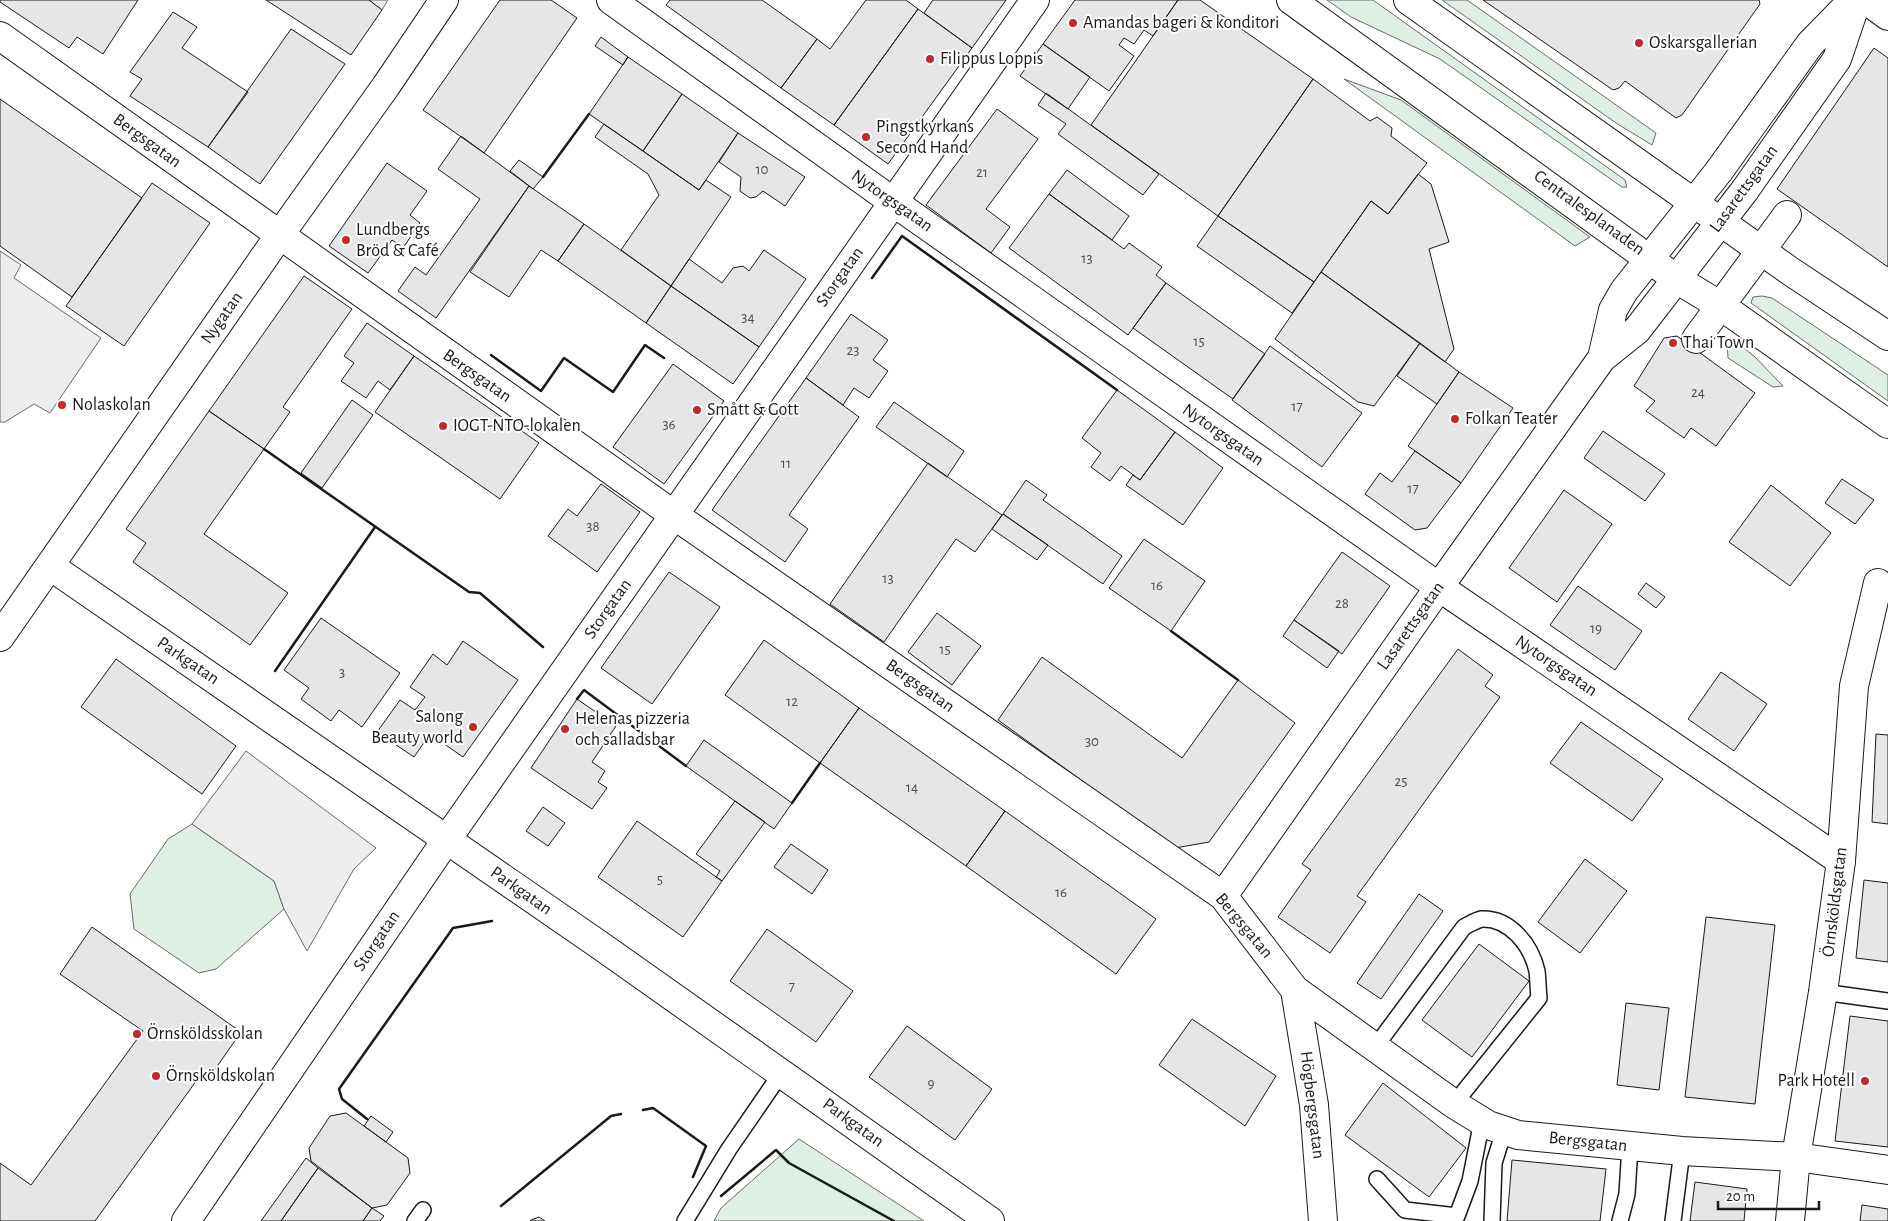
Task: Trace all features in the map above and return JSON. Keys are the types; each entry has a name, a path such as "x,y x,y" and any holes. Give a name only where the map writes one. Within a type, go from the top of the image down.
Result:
{"main road":[{"name":"Nygatan","path":"0,637 279,236 386,86 444,0"},
{"name":"Nytorgsgatan","path":"611,0 1439,587 1841,861"},
{"name":"Storgatan","path":"186,1221 447,839 892,201 1035,0"},
{"name":"Centralesplanaden","path":"1291,0 1651,258 1678,280 1721,306 1888,424"},
{"path":"1408,0 1721,223 1888,336"},
{"name":"Lasarettsgatan","path":"1602,358 1613,310 1624,291 1719,171 1810,44 1855,0"},
{"name":"Lasarettsgatan","path":"1223,896 1602,358 1637,330 1678,280 1745,190 1837,59 1855,0"},
{"path":"1866,0 1888,16"},
{"name":"Bergsgatan","path":"0,36 674,515 1223,896 1295,990 1376,1046 1454,1104 1493,1126 1518,1135 1682,1151 1796,1157 1888,1170"},
{"path":"1696,339 1787,216"},
{"name":"Parkgatan","path":"50,566 782,1072 990,1221"},
{"name":"Örnsköldsgatan","path":"1790,1221 1796,1157 1823,992 1841,861 1854,686 1878,583"},
{"name":"Högbergsgatan","path":"1295,990 1314,1105 1324,1221"}],"lane":[{"path":"1376,1046 1464,927 1480,919 1495,920 1514,930 1528,948 1536,970 1539,998 1454,1104"},
{"path":"1823,992 1888,1000"},
{"path":"685,1221 729,1148 782,1072"},
{"path":"1377,1179 1405,1210 1457,1216 1493,1126"},
{"path":"1492,1221 1493,1126"},
{"path":"1620,1221 1628,1194 1630,1146"},
{"path":"1673,1221 1682,1151"}],"green space":[{"path":"1327,0 1373,0 1625,180 1627,187 1622,187 1440,59 1351,17"},
{"path":"1442,0 1467,0 1656,133 1652,145 1616,123"},
{"path":"1344,79 1401,100 1590,237 1575,246"},
{"path":"1753,297 1772,298 1888,375 1888,401 1751,303"},
{"path":"1732,339 1754,356 1783,386 1773,387 1728,358 1727,343"},
{"path":"192,824 274,881 284,909 216,969 199,973 134,929 130,894 168,839"},
{"path":"799,1139 924,1221 714,1221 721,1208"}],"shaded area":[{"path":"369,0 388,0 382,10"},
{"path":"0,251 21,265 14,278 101,338 50,413 34,404 5,422 0,422"},
{"path":"246,751 376,848 354,869 307,951 284,909 274,881 192,824"}],"building":[{"path":"0,0 138,0 103,54 77,37 69,48 0,2"},
{"path":"266,0 369,0 382,10 351,55"},
{"path":"500,0 551,0 577,18 484,153 423,110"},
{"path":"670,0 762,0 817,39 781,88 666,5"},
{"path":"866,0 906,0 918,9 834,125 781,88 817,39 830,49"},
{"path":"933,0 1006,0 972,48 924,13"},
{"path":"1075,0 1178,0 1153,36 1144,30 1134,44 1124,38 1119,45 1134,56 1109,91 1043,44"},
{"path":"1178,0 1200,0 1313,79 1218,216 1091,125"},
{"name":"Oskarsgallerian","path":"1483,0 1759,0 1760,4 1682,115 1676,118 1625,81 1619,88 1613,90"},
{"path":"918,9 972,48 888,164 834,125"},
{"path":"173,12 197,27 182,48 248,92 208,147 130,96 142,79 130,72"},
{"path":"291,29 345,64 260,184 208,147"},
{"path":"601,37 628,57 623,65 595,46"},
{"path":"1043,44 1090,77 1068,109 1020,76"},
{"path":"1874,48 1888,58 1888,267 1777,189"},
{"path":"628,57 682,94 643,151 589,114"},
{"path":"1313,79 1370,121 1377,117 1392,128 1391,136 1427,163 1388,214 1371,201 1314,282 1218,216"},
{"path":"1046,93 1159,174 1143,195 1058,134 1066,124 1038,105"},
{"path":"682,94 738,133 699,190 643,151"},
{"path":"0,99 142,198 72,297 0,246"},
{"path":"997,109 1038,139 986,209 1010,227 991,253 926,205"},
{"path":"604,124 699,190 706,180 731,197 671,286 621,250 659,195 648,174 595,137"},
{"path":"738,133 805,177 785,206 763,191 756,197 750,198 740,191 741,177 719,162"},
{"path":"461,136 529,186 436,318 398,291 415,267 426,275 480,199 438,169"},
{"path":"519,160 543,177 533,189 510,171"},
{"path":"387,163 427,191 410,215 420,223 403,248 392,240 368,273 329,246"},
{"path":"1067,170 1129,216 1112,240 1049,194"},
{"path":"1418,174 1431,184 1449,242 1429,249 1454,349 1445,362 1321,272 1371,201 1388,214"},
{"path":"152,183 210,223 124,346 66,306"},
{"path":"529,186 584,224 558,261 541,250 509,297 470,272"},
{"path":"1049,194 1124,249 1129,243 1162,267 1156,275 1166,283 1128,335 1009,248"},
{"path":"1218,216 1314,282 1292,313 1197,246"},
{"path":"584,224 671,286 646,323 558,261"},
{"path":"764,250 806,279 759,347 671,286 689,259 722,283 733,268 743,266 749,271"},
{"path":"1321,272 1420,343 1374,406 1358,402 1275,339"},
{"path":"304,276 352,309 283,407 290,412 264,449 209,411"},
{"path":"1166,283 1265,354 1233,399 1133,328"},
{"path":"671,286 759,347 733,384 646,323"},
{"path":"851,314 888,340 873,360 888,371 869,398 854,388 843,405 806,378"},
{"path":"367,323 414,356 390,390 378,381 366,398 341,381 354,363 344,356"},
{"path":"1677,336 1755,393 1716,446 1691,428 1684,438 1646,411 1655,401 1634,386 1664,338"},
{"path":"1420,343 1459,372 1437,404 1397,376"},
{"path":"1270,346 1362,413 1322,467 1232,400"},
{"path":"414,356 539,443 500,499 375,412"},
{"path":"673,364 724,401 664,484 613,447"},
{"path":"1459,372 1513,408 1461,483 1408,446"},
{"path":"806,378 859,417 789,515 808,529 785,562 712,510"},
{"path":"1117,390 1175,432 1140,480 1121,466 1110,481 1091,467 1101,453 1082,438"},
{"path":"352,400 373,415 322,488 301,473"},
{"path":"894,402 964,451 947,477 876,427"},
{"path":"209,411 264,449 204,534 288,593 250,645 133,562 146,543 126,529"},
{"path":"1603,431 1665,474 1645,501 1584,458"},
{"path":"1175,432 1223,468 1183,525 1126,485 1133,475 1140,480"},
{"path":"1415,451 1461,483 1427,528 1415,530 1365,494 1380,473 1392,482"},
{"path":"928,463 1002,515 975,552 956,539 884,642 830,604"},
{"path":"1842,479 1874,500 1855,524 1825,503"},
{"path":"1026,480 1047,495 1043,500 1122,556 1103,584 1003,514"},
{"path":"601,484 640,512 597,572 548,536 568,509 577,516"},
{"path":"1771,485 1831,533 1790,586 1729,542"},
{"path":"1564,490 1612,524 1557,602 1509,568"},
{"path":"1003,514 1048,545 1037,560 992,529"},
{"path":"1144,539 1205,581 1171,631 1109,588"},
{"path":"1342,552 1390,586 1342,654 1294,620"},
{"path":"669,572 720,607 652,704 601,668"},
{"path":"1646,583 1665,597 1656,608 1638,594"},
{"path":"1578,586 1642,631 1615,670 1550,625"},
{"path":"937,613 981,646 952,685 908,652"},
{"path":"321,618 400,673 362,727 339,710 331,721 301,699 309,688 284,670"},
{"path":"1294,620 1339,651 1327,668 1283,636"},
{"path":"764,640 859,708 820,763 725,695"},
{"path":"463,641 518,680 463,757 430,734 414,757 377,732 400,700 415,710 425,697 410,687 433,654 447,665"},
{"path":"1458,649 1493,675 1485,686 1500,697 1357,896 1366,902 1330,953 1278,917 1311,870 1302,864"},
{"path":"1042,657 1182,758 1238,680 1295,723 1209,842 1175,848 998,720"},
{"path":"116,659 236,746 202,794 81,707"},
{"path":"1721,672 1767,704 1734,751 1688,719"},
{"path":"577,699 616,726 592,762 605,771 598,782 607,788 592,809 531,768"},
{"path":"859,708 1005,811 966,866 820,763"},
{"path":"1581,722 1663,779 1632,821 1550,763"},
{"path":"1876,734 1888,735 1888,824 1872,822"},
{"path":"704,740 792,803 774,829 686,766"},
{"path":"735,801 765,822 722,881 716,877 720,871 696,854"},
{"path":"543,807 565,823 548,846 526,831"},
{"path":"1005,811 1156,919 1116,974 966,866"},
{"path":"637,821 722,881 683,937 598,877"},
{"path":"791,844 828,870 812,894 774,867"},
{"path":"1585,859 1627,891 1580,953 1538,922"},
{"path":"1864,880 1888,883 1888,962 1856,958"},
{"path":"1419,894 1443,911 1381,999 1357,983"},
{"path":"1706,917 1775,925 1755,1104 1685,1097"},
{"name":"Örnsköldskolan","path":"92,927 241,1032 209,1078 202,1073 95,1221 0,1221 0,1163 31,1185 143,1031 60,974"},
{"path":"767,929 853,991 816,1042 730,981"},
{"path":"1479,944 1529,981 1472,1057 1422,1020"},
{"path":"1626,1003 1669,1008 1659,1090 1617,1085"},
{"name":"Park Hotell","path":"1850,1016 1888,1021 1888,1147 1835,1141"},
{"path":"1192,1019 1276,1076 1245,1126 1159,1065"},
{"path":"907,1026 992,1089 955,1140 869,1077"},
{"path":"1383,1083 1466,1148 1429,1197 1345,1135"},
{"path":"346,1113 408,1158 410,1173 387,1205 372,1208 311,1161 309,1148 330,1116"},
{"path":"371,1116 393,1132 386,1142 364,1126"},
{"path":"306,1158 318,1168 281,1221 261,1221"},
{"path":"1512,1160 1606,1169 1600,1221 1507,1221"},
{"path":"318,1168 372,1208 363,1221 281,1221"},
{"path":"1695,1182 1747,1189 1744,1221 1690,1221"},
{"path":"1862,1205 1888,1209 1888,1221 1860,1221"},
{"path":"372,1208 384,1216 380,1221 363,1221"},
{"path":"539,1217 545,1221 530,1221 531,1220"}],"wall":[{"path":"543,177 589,114"},
{"path":"872,278 902,236 1117,390"},
{"path":"491,355 541,391 564,358 613,392 645,345 664,358"},
{"path":"264,449 469,592 480,593 543,647"},
{"path":"275,671 375,527"},
{"path":"1171,631 1238,680"},
{"path":"577,699 584,690 686,766"},
{"path":"792,803 820,763"},
{"path":"367,1119 342,1099 339,1089 453,928 492,921"},
{"path":"643,1110 653,1108 706,1146 693,1177"},
{"path":"501,1206 611,1116 621,1114"},
{"path":"721,1196 776,1150 789,1163 894,1221"}],"place":[{"name":"Amandas bageri & konditori","path":"1073,23"},
{"name":"Oskarsgallerian","path":"1639,43"},
{"name":"Filippus Loppis","path":"930,59"},
{"name":"Pingstkyrkans Second Hand","path":"866,137"},
{"name":"Lundbergs Bröd & Café","path":"346,240"},
{"name":"Thai Town","path":"1673,343"},
{"name":"Nolaskolan","path":"62,405"},
{"name":"Smått & Gott","path":"697,410"},
{"name":"Folkan Teater","path":"1455,419"},
{"name":"IOGT-NTO-lokalen","path":"443,426"},
{"name":"Salong Beauty world","path":"473,727"},
{"name":"Helenas pizzeria och salladsbar","path":"565,729"},
{"name":"Örnsköldsskolan","path":"137,1034"},
{"name":"Örnsköldskolan","path":"156,1076"},
{"name":"Park Hotell","path":"1865,1081"}]}
